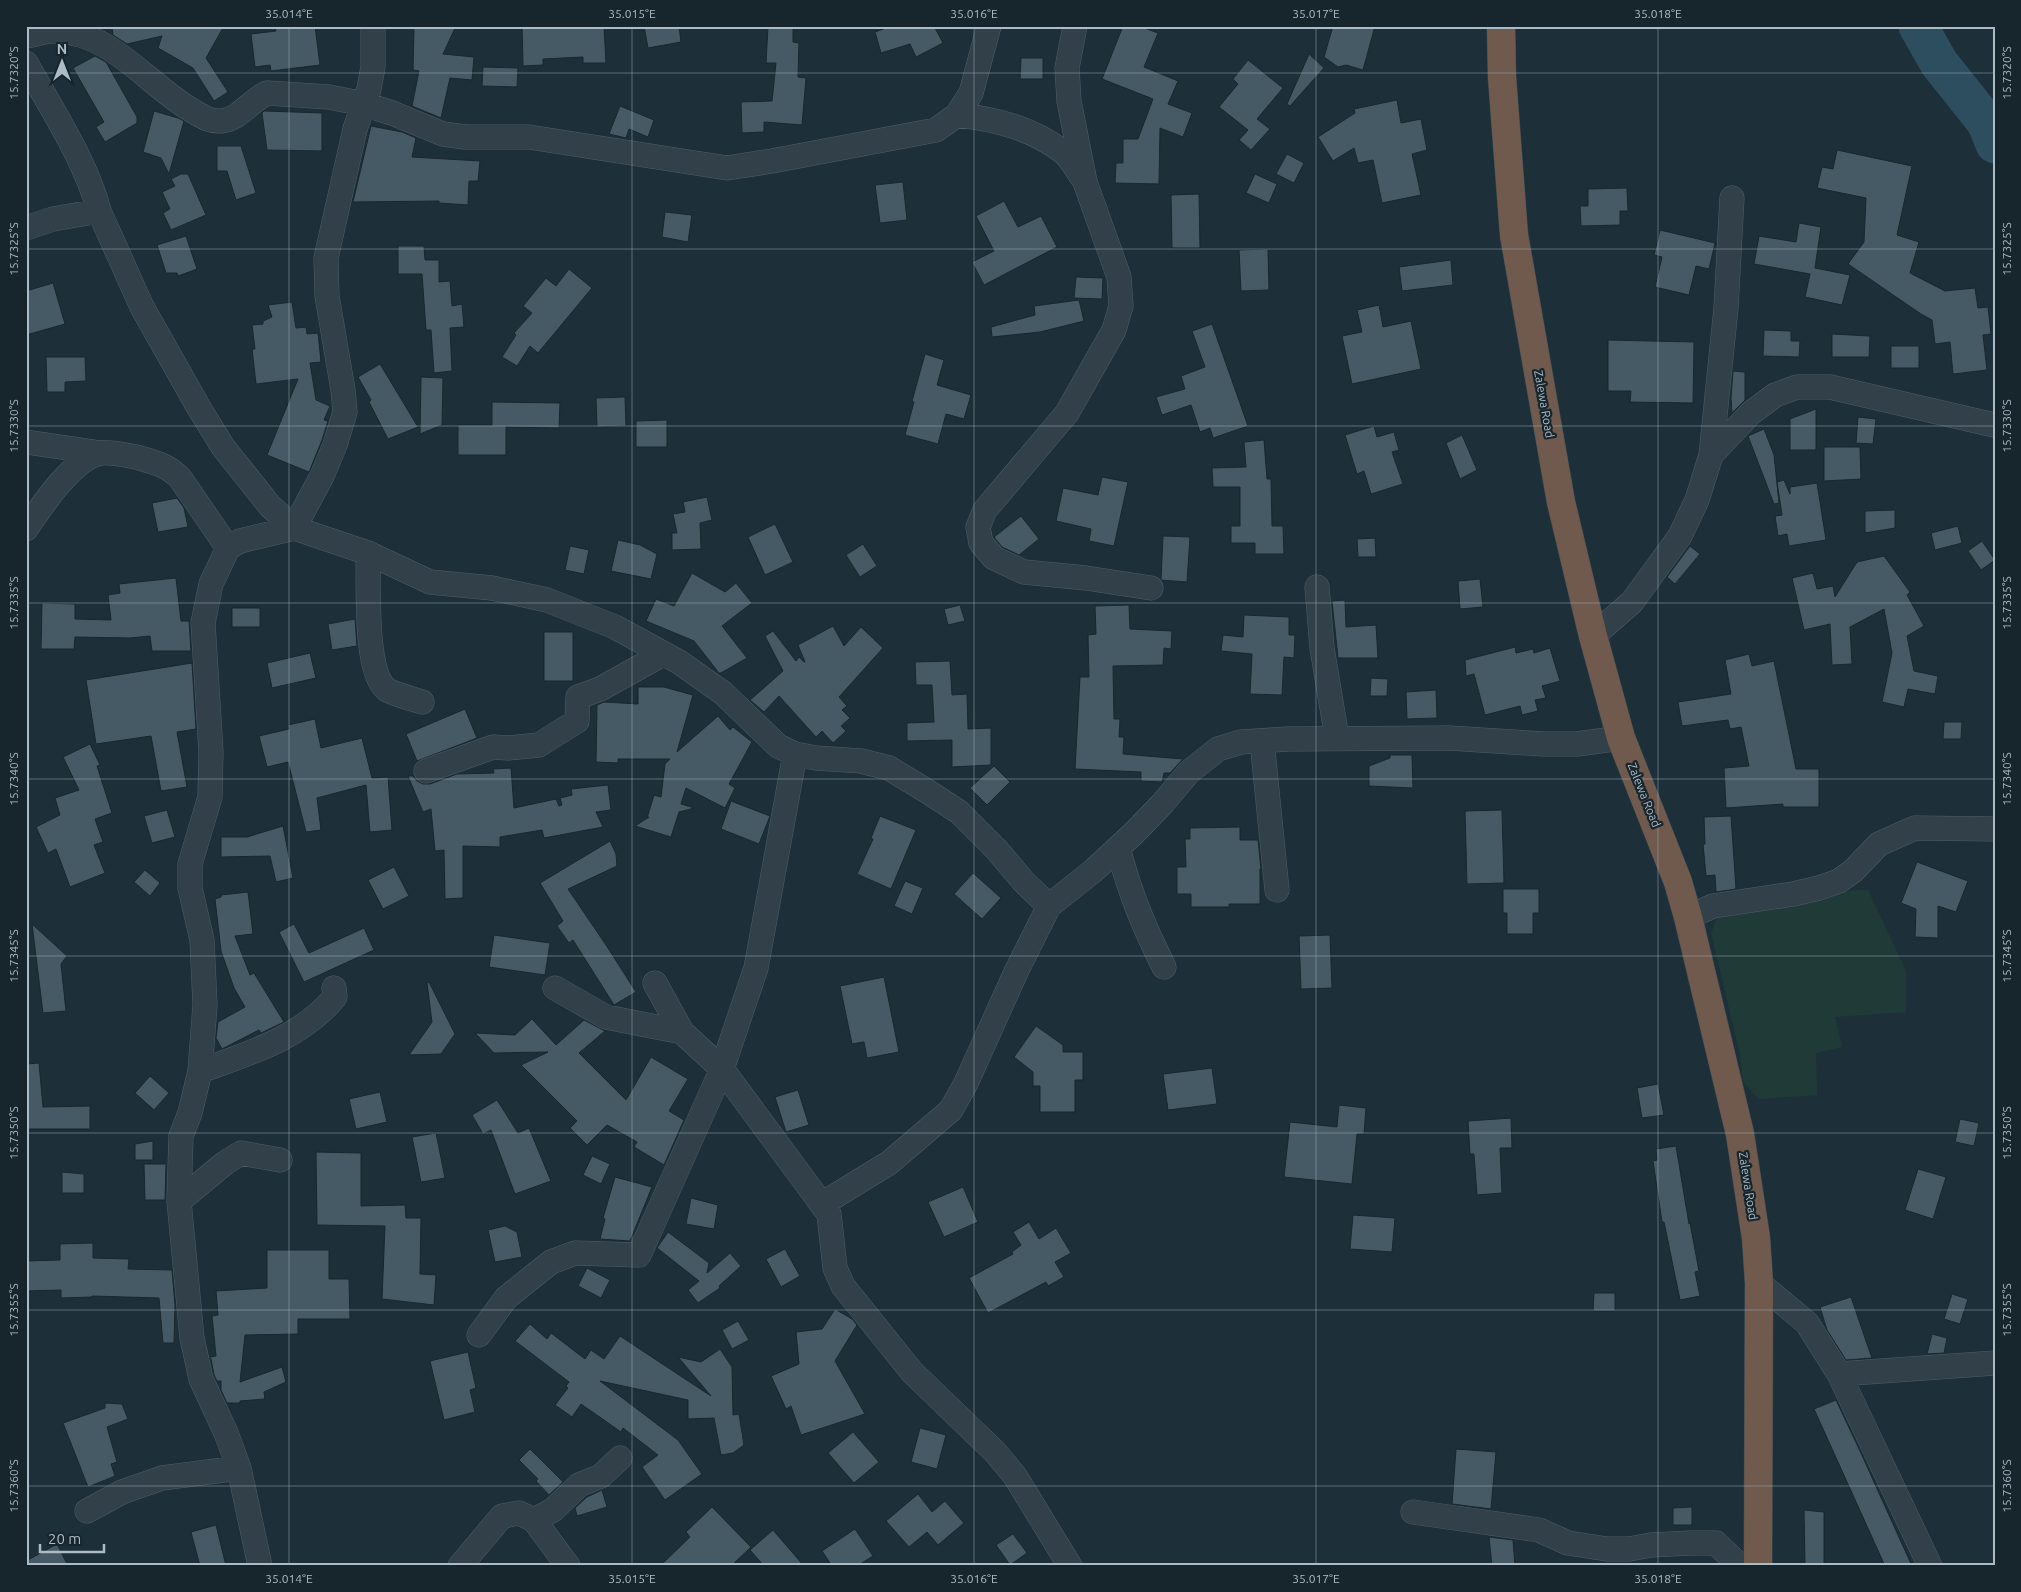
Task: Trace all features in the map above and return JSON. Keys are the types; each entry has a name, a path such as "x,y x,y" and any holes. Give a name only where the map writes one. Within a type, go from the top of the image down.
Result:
{"highway":[{"name":"Zalewa Road","path":"1501,26 1502,77 1514,235 1561,502 1593,636 1621,738 1678,882 1688,917 1740,1134 1756,1238 1760,1283 1758,1566"}],"street":[{"path":"260,1566 239,1468 226,1433 201,1378 192,1338 179,1201 181,1136 190,1113 200,1071 205,1005 202,940 190,888 190,864 210,797 211,752 203,622 211,584 228,548 240,540 294,528 322,476 335,445 345,412 327,296 326,258 355,130 369,89 373,67 373,26"},
{"path":"26,36 52,31 84,35 114,50 174,100 211,121 222,121 240,114 267,93 329,97 364,104 392,113 443,134 465,137 529,137 727,168 936,130 957,115 971,93 989,26"},
{"path":"1075,26 1067,68 1069,100 1086,182 1119,277 1121,306 1114,330 1067,413 985,510 978,527 981,543 994,558 1024,572 1086,578 1151,588"},
{"path":"26,63 80,162 96,197 99,211 142,307 199,408 223,447 270,506 294,528 368,553 430,582 492,588 547,600 615,628 679,662 723,692 778,746 795,754 816,758 861,761 889,768 960,812 996,849 1024,882 1049,906"},
{"path":"957,115 978,117 1015,125 1042,139 1064,152 1086,182"},
{"path":"1593,636 1632,602 1680,536 1697,500 1711,455 1726,308 1732,198"},
{"path":"26,228 53,219 99,211"},
{"path":"1711,455 1751,413 1775,395 1797,387 1830,388 1994,425"},
{"path":"26,442 129,456 159,463 170,468 180,478 228,548"},
{"path":"26,529 59,483 77,467 101,453"},
{"path":"368,553 370,640 375,672 386,689 422,702"},
{"path":"1317,587 1322,648 1337,738"},
{"path":"426,771 492,747 508,748 539,745 577,721 578,697 600,689 663,654"},
{"path":"822,1204 889,1163 951,1110 966,1083 1016,972 1049,906 1093,871 1118,848 1162,804 1189,772 1218,749 1241,742 1337,738 1449,738 1544,744 1577,744 1621,738"},
{"path":"1262,741 1277,890"},
{"path":"479,1335 506,1298 551,1262 575,1253 639,1255 722,1069 756,968 795,754"},
{"path":"1688,917 1713,906 1793,894 1838,881 1853,871 1879,844 1915,828 1995,829"},
{"path":"1118,848 1129,889 1143,926 1164,967"},
{"path":"656,983 682,1032 722,1069 829,1214 835,1268 843,1286 912,1372 995,1452 1015,1476 1070,1566"},
{"path":"200,1071 253,1052 283,1038 309,1022 326,1008 335,997 334,988"},
{"path":"554,988 606,1017 682,1032"},
{"path":"179,1201 225,1163 241,1153 280,1160"},
{"path":"1760,1283 1807,1323 1839,1374 1930,1566"},
{"path":"1839,1374 1995,1362"},
{"path":"534,1520 553,1510 580,1485 601,1476 620,1458"},
{"path":"87,1511 122,1492 162,1478 239,1468"},
{"path":"1413,1512 1539,1530 1568,1542 1607,1549 1629,1549 1651,1545 1691,1542 1716,1542 1740,1566"},
{"path":"460,1566 502,1516 518,1513 534,1520 568,1566"}],"green space":[{"path":"1854,890 1868,890 1906,971 1906,1012 1835,1017 1842,1047 1816,1053 1817,1095 1759,1099 1743,1082 1740,1055 1711,933 1718,916"}],"building":[{"path":"112,26 224,26 206,58 228,92 214,101 193,68 158,48 162,36 127,44 113,35"},
{"path":"275,26 315,26 320,65 271,71 270,65 255,67 251,34 276,31"},
{"path":"414,26 456,26 443,54 474,57 472,80 450,78 441,118 412,106 419,71 413,70"},
{"path":"522,26 604,26 606,63 583,63 583,57 543,59 543,65 523,66"},
{"path":"644,26 679,26 681,42 648,48"},
{"path":"768,26 793,26 793,42 799,43 798,77 806,78 802,125 764,122 764,132 742,133 741,102 772,101 776,63 766,63"},
{"path":"892,26 934,26 943,43 916,57 910,44 881,53 875,32"},
{"path":"1123,26 1139,26 1158,33 1144,67 1178,81 1168,104 1192,113 1183,137 1160,128 1159,184 1115,183 1116,163 1123,163 1123,139 1138,139 1153,99 1102,79"},
{"path":"1333,26 1375,26 1363,70 1346,65 1338,67 1324,57"},
{"path":"1309,54 1324,68 1290,106 1287,104"},
{"path":"95,56 106,62 137,117 137,123 105,142 96,127 104,122 73,68"},
{"path":"1021,58 1043,58 1043,79 1020,79"},
{"path":"1248,60 1283,88 1257,119 1270,129 1251,150 1239,140 1248,130 1219,107 1238,84 1233,79"},
{"path":"483,67 518,68 517,87 482,86"},
{"path":"1397,100 1401,123 1421,119 1427,150 1412,154 1421,195 1382,203 1373,160 1358,163 1354,148 1333,161 1318,137 1355,113 1354,109"},
{"path":"620,106 654,120 648,137 629,129 626,138 609,134"},
{"path":"154,111 184,121 169,174 161,158 143,152"},
{"path":"264,111 322,113 322,151 267,150 262,113"},
{"path":"371,126 402,132 416,138 412,157 480,161 478,181 469,181 468,205 439,203 439,201 353,202"},
{"path":"217,146 241,146 256,193 236,200 227,171 217,171"},
{"path":"1837,150 1912,166 1897,235 1919,242 1910,273 1945,291 1975,288 1978,308 1988,307 1991,334 1983,335 1987,370 1953,374 1950,342 1935,344 1932,320 1848,264 1864,242 1866,198 1817,188 1822,167 1833,169"},
{"path":"1287,154 1304,163 1294,183 1276,174"},
{"path":"181,174 188,174 206,215 171,230 163,213 170,209 162,192 175,186 171,179"},
{"path":"1255,174 1277,184 1269,203 1246,193"},
{"path":"903,182 907,220 880,223 875,185"},
{"path":"1627,188 1628,211 1620,211 1620,225 1581,226 1580,206 1588,206 1588,189"},
{"path":"1199,194 1200,248 1172,248 1171,195"},
{"path":"1004,201 1018,227 1041,216 1057,247 984,285 972,262 994,251 976,216"},
{"path":"665,212 692,215 688,242 662,237"},
{"path":"1799,223 1821,227 1815,268 1850,275 1842,305 1805,297 1810,274 1754,264 1759,236 1796,242"},
{"path":"1660,230 1715,243 1709,269 1696,266 1689,295 1655,287 1662,257 1654,255"},
{"path":"186,236 197,269 178,276 177,273 166,273 157,245"},
{"path":"398,246 424,246 425,260 439,260 439,282 450,281 452,306 462,304 464,327 450,328 452,371 434,373 431,330 426,330 422,274 398,274"},
{"path":"1268,249 1269,290 1241,291 1239,250"},
{"path":"1451,260 1453,285 1402,291 1399,267"},
{"path":"569,269 592,288 538,353 530,346 517,366 502,357 516,335 514,333 532,313 523,306 546,278 556,286"},
{"path":"1076,277 1103,278 1102,299 1074,298"},
{"path":"53,283 65,324 26,335 26,291"},
{"path":"1079,300 1084,321 1040,332 992,337 991,327 1035,315 1034,306"},
{"path":"292,302 296,328 306,327 307,334 318,333 321,362 310,363 316,400 330,406 324,420 328,421 322,440 309,472 267,455 298,379 256,384 252,349 255,349 252,325 263,324 263,321 272,317 268,305"},
{"path":"1379,305 1383,327 1411,321 1421,369 1352,384 1342,336 1362,332 1357,310"},
{"path":"1212,324 1248,426 1213,438 1210,428 1200,432 1191,405 1162,415 1156,397 1185,389 1181,376 1205,367 1192,331"},
{"path":"1764,330 1791,331 1791,341 1800,341 1799,357 1763,356"},
{"path":"1832,334 1870,336 1869,357 1832,357"},
{"path":"1608,340 1694,342 1693,403 1630,402 1631,391 1608,391"},
{"path":"1891,346 1919,346 1919,368 1891,368"},
{"path":"925,354 944,360 937,385 971,395 964,419 946,414 938,444 905,435"},
{"path":"46,357 85,357 86,381 65,382 65,392 47,392"},
{"path":"380,364 418,427 388,439 369,402 371,400 358,377"},
{"path":"1733,371 1745,372 1745,400 1732,413 1731,398"},
{"path":"421,377 443,378 442,425 420,434"},
{"path":"625,397 626,426 597,427 596,398"},
{"path":"492,402 560,403 559,428 506,427 506,455 458,455 458,425 492,425"},
{"path":"1816,409 1816,450 1790,450 1790,419"},
{"path":"1858,417 1876,419 1873,444 1856,443"},
{"path":"667,420 667,447 636,447 636,421"},
{"path":"1374,426 1377,437 1394,432 1399,450 1392,452 1403,484 1371,494 1364,471 1357,474 1345,435"},
{"path":"1764,429 1774,455 1779,503 1774,504 1748,436"},
{"path":"1462,435 1477,470 1460,479 1446,443"},
{"path":"1264,440 1267,479 1271,479 1272,526 1283,526 1284,554 1255,554 1255,543 1231,543 1231,526 1240,526 1240,487 1213,487 1212,468 1246,467 1244,442"},
{"path":"1824,447 1860,447 1861,479 1824,481"},
{"path":"1102,477 1128,482 1114,546 1089,541 1091,529 1056,521 1063,488 1098,495"},
{"path":"1784,480 1790,494 1790,487 1817,483 1826,540 1789,546 1787,534 1778,536 1775,516 1782,515 1777,482"},
{"path":"707,497 712,520 700,523 701,549 672,550 672,533 677,533 673,514 685,512 683,502"},
{"path":"177,498 184,508 188,527 158,532 152,503"},
{"path":"1895,510 1895,528 1865,533 1865,511"},
{"path":"1021,516 1039,539 1019,555 1002,547 994,537"},
{"path":"775,524 793,562 765,575 748,537"},
{"path":"1958,526 1962,543 1935,550 1931,533"},
{"path":"1163,536 1190,537 1187,582 1161,580"},
{"path":"1375,538 1376,557 1358,557 1357,539"},
{"path":"618,540 640,545 657,554 651,579 611,571"},
{"path":"1982,541 1995,560 1981,570 1968,551"},
{"path":"863,544 877,566 860,577 846,555"},
{"path":"570,546 589,550 584,574 565,570"},
{"path":"1690,546 1700,554 1675,584 1667,577"},
{"path":"1884,556 1910,592 1907,595 1924,626 1907,636 1914,671 1938,676 1935,694 1908,689 1904,707 1882,702 1892,653 1884,609 1850,627 1852,664 1832,665 1830,624 1804,630 1792,578 1813,573 1817,589 1833,586 1835,597 1857,562"},
{"path":"692,573 725,592 736,583 752,603 722,626 747,658 721,673 719,673 694,641 646,621 656,599 674,606"},
{"path":"176,578 181,621 189,621 191,651 152,651 150,636 130,638 75,637 74,649 41,649 42,603 75,604 75,619 111,620 108,595 120,593 119,584"},
{"path":"1480,579 1483,607 1460,609 1458,581"},
{"path":"1345,600 1346,627 1376,625 1378,658 1338,658 1332,601"},
{"path":"960,605 965,621 948,625 944,609"},
{"path":"1129,605 1130,629 1172,631 1171,649 1164,648 1163,665 1113,666 1114,719 1120,719 1119,737 1124,737 1123,754 1183,759 1170,773 1164,773 1162,782 1141,781 1141,772 1075,769 1080,677 1089,677 1088,635 1096,634 1095,606"},
{"path":"232,608 260,608 260,627 232,627"},
{"path":"1244,615 1289,617 1289,635 1295,635 1294,658 1284,657 1282,695 1250,694 1252,654 1221,651 1223,635 1243,637"},
{"path":"355,619 357,646 332,650 328,624"},
{"path":"833,626 844,646 861,627 883,648 839,697 847,706 842,710 850,718 841,726 846,731 833,743 822,731 816,737 779,696 764,712 750,700 783,671 765,636 773,631 796,661 799,657 805,662 798,645"},
{"path":"544,632 573,632 573,681 544,681"},
{"path":"1515,647 1516,653 1533,649 1534,653 1550,648 1560,681 1542,686 1546,698 1535,700 1538,711 1522,715 1520,706 1485,715 1474,674 1466,676 1465,660"},
{"path":"310,653 316,678 272,688 267,663"},
{"path":"1749,654 1752,666 1774,661 1796,769 1819,769 1819,807 1783,807 1783,804 1726,808 1724,768 1749,766 1741,727 1730,729 1728,720 1682,726 1678,702 1731,694 1725,660"},
{"path":"950,661 952,695 967,694 968,729 991,728 991,765 952,767 952,740 907,741 907,723 934,722 932,685 916,685 915,662"},
{"path":"192,663 196,729 177,732 187,787 161,791 151,736 96,744 86,680"},
{"path":"1371,678 1388,679 1387,696 1370,696"},
{"path":"638,687 664,687 693,695 677,752 718,716 730,730 733,727 752,742 729,784 735,788 725,808 686,788 681,804 695,808 679,812 671,837 635,826 649,817 647,818 654,795 661,797 665,764 670,759 618,759 618,763 596,762 597,705 604,702 638,704"},
{"path":"1436,690 1437,718 1407,719 1406,692"},
{"path":"465,709 477,738 417,761 406,734"},
{"path":"315,719 321,748 362,738 372,778 388,777 392,830 370,832 366,785 317,798 321,830 306,832 288,762 267,767 259,736 289,729 288,725"},
{"path":"1944,722 1962,722 1961,739 1943,739"},
{"path":"90,744 100,765 97,766 112,813 95,819 103,842 94,845 105,873 70,887 56,849 48,853 36,827 60,815 55,798 79,790 63,757"},
{"path":"1390,755 1412,755 1413,788 1369,786 1369,766 1390,758"},
{"path":"994,766 1010,782 987,805 970,788"},
{"path":"511,768 514,808 556,799 559,806 562,805 560,798 572,795 571,789 608,785 611,810 596,812 603,827 544,838 542,830 500,837 500,847 463,846 463,898 445,899 444,850 435,851 431,809 423,812 408,776 413,776 423,784 430,784 457,774 494,773 493,769"},
{"path":"731,801 770,816 759,844 721,829"},
{"path":"167,810 175,837 152,843 144,816"},
{"path":"1502,810 1504,883 1467,884 1465,811"},
{"path":"880,816 916,830 891,889 857,874 873,839 871,838"},
{"path":"1731,816 1736,889 1716,892 1715,875 1706,876 1703,844 1705,844 1704,817"},
{"path":"283,826 293,878 276,882 270,856 221,857 221,837 247,837"},
{"path":"1240,827 1240,840 1258,840 1261,869 1260,904 1229,904 1229,907 1191,907 1191,894 1177,894 1177,867 1186,867 1185,839 1190,839 1190,828"},
{"path":"610,841 616,854 617,866 568,889 636,992 614,1005 573,940 569,943 557,926 563,921 540,883"},
{"path":"1917,862 1968,881 1956,912 1938,906 1938,938 1915,937 1916,909 1901,903"},
{"path":"394,867 409,896 383,909 368,880"},
{"path":"145,870 160,883 150,896 134,882"},
{"path":"973,873 1001,898 982,919 954,894"},
{"path":"905,881 923,888 912,914 894,906"},
{"path":"1503,889 1539,889 1539,913 1533,913 1533,934 1507,934 1507,913 1503,913"},
{"path":"248,892 253,934 235,936 250,975 254,973 284,1022 261,1033 259,1030 222,1049 216,1038 218,1022 245,1007 234,988 221,951 215,899 221,897 221,895"},
{"path":"32,924 67,956 61,964 66,1011 43,1013"},
{"path":"294,924 309,953 364,928 374,950 304,982 279,932"},
{"path":"494,935 550,943 545,975 489,967"},
{"path":"1330,935 1332,988 1301,989 1299,936"},
{"path":"884,977 899,1052 867,1058 864,1042 852,1044 840,986"},
{"path":"429,982 455,1034 441,1054 409,1055 432,1022 427,983"},
{"path":"532,1019 556,1045 584,1020 605,1031 579,1053 626,1100 651,1057 688,1079 669,1111 684,1120 664,1165 634,1147 637,1142 607,1125 587,1145 570,1128 577,1121 521,1065 548,1052 494,1053 475,1033 515,1035"},
{"path":"1036,1026 1063,1045 1063,1052 1083,1052 1083,1080 1075,1080 1075,1112 1040,1112 1040,1086 1033,1086 1033,1072 1014,1057"},
{"path":"39,1063 43,1107 90,1106 90,1129 26,1129 26,1064"},
{"path":"1212,1068 1217,1104 1168,1110 1163,1074"},
{"path":"150,1076 169,1093 154,1110 135,1093"},
{"path":"1658,1084 1664,1115 1642,1118 1637,1088"},
{"path":"798,1090 809,1125 786,1132 775,1097"},
{"path":"380,1092 387,1122 356,1129 349,1099"},
{"path":"497,1100 518,1133 529,1128 551,1181 515,1194 491,1130 483,1134 472,1115"},
{"path":"1339,1105 1366,1108 1364,1134 1357,1134 1352,1184 1284,1177 1290,1122 1337,1127"},
{"path":"1511,1118 1512,1148 1500,1148 1502,1193 1477,1195 1474,1154 1470,1154 1468,1121"},
{"path":"1960,1119 1979,1123 1974,1146 1955,1142"},
{"path":"436,1133 445,1178 421,1182 412,1137"},
{"path":"153,1141 153,1160 135,1160 135,1144"},
{"path":"1676,1146 1699,1271 1695,1272 1700,1296 1680,1300 1664,1222 1662,1222 1653,1161 1657,1160 1656,1149"},
{"path":"316,1152 361,1153 361,1206 405,1205 406,1218 421,1218 420,1274 436,1275 434,1305 382,1299 385,1226 317,1225"},
{"path":"592,1156 610,1164 601,1184 583,1175"},
{"path":"144,1164 166,1164 165,1200 145,1200"},
{"path":"1918,1169 1946,1177 1933,1219 1905,1210"},
{"path":"62,1172 84,1174 84,1193 62,1193"},
{"path":"615,1177 652,1187 630,1241 600,1239 605,1219 603,1218"},
{"path":"963,1187 978,1222 944,1237 928,1202"},
{"path":"691,1198 718,1205 714,1229 686,1224"},
{"path":"1353,1215 1395,1218 1392,1252 1350,1249"},
{"path":"1029,1222 1039,1239 1056,1228 1071,1253 1055,1262 1064,1277 1048,1286 1046,1282 988,1313 969,1278 1013,1254 1012,1252 1021,1245 1013,1232"},
{"path":"505,1226 517,1232 522,1257 495,1262 488,1230"},
{"path":"668,1232 709,1263 707,1273 730,1253 741,1266 719,1286 720,1288 698,1303 688,1290 699,1281 657,1248"},
{"path":"93,1243 93,1258 129,1259 128,1269 172,1270 175,1305 174,1343 163,1343 159,1298 92,1296 61,1298 61,1290 26,1291 26,1261 60,1260 60,1244"},
{"path":"785,1249 800,1276 781,1287 766,1259"},
{"path":"267,1250 329,1250 329,1279 349,1279 350,1319 298,1319 298,1334 245,1335 240,1382 282,1367 286,1382 264,1392 265,1399 227,1403 221,1390 221,1381 217,1381 214,1375 210,1357 216,1356 212,1316 218,1315 216,1291 267,1288"},
{"path":"587,1268 610,1280 601,1298 578,1286"},
{"path":"1594,1293 1615,1293 1615,1311 1593,1311"},
{"path":"1952,1294 1968,1299 1960,1324 1944,1319"},
{"path":"1851,1297 1872,1358 1846,1360 1827,1330 1820,1307"},
{"path":"835,1309 852,1319 857,1325 835,1361 865,1414 801,1435 791,1406 786,1409 771,1376 799,1364 796,1332 822,1329"},
{"path":"738,1321 749,1340 732,1349 722,1330"},
{"path":"530,1324 547,1339 551,1333 585,1359 591,1350 604,1359 620,1336 711,1396 678,1357 701,1362 720,1349 732,1367 733,1415 739,1414 744,1445 733,1453 721,1455 714,1418 688,1419 688,1400 600,1381 678,1440 702,1474 665,1500 642,1467 658,1455 623,1428 621,1432 581,1404 572,1417 555,1405 568,1388 566,1386 569,1382 515,1341"},
{"path":"1932,1334 1947,1338 1944,1353 1927,1354"},
{"path":"468,1352 476,1388 470,1390 475,1412 444,1420 430,1361"},
{"path":"1836,1400 1912,1566 1885,1566 1814,1409"},
{"path":"105,1403 122,1404 128,1419 107,1427 117,1462 111,1464 115,1476 88,1487 63,1423 105,1408"},
{"path":"920,1428 946,1435 937,1469 911,1462"},
{"path":"853,1432 879,1462 854,1483 828,1453"},
{"path":"530,1449 563,1482 549,1495 536,1481 538,1479 519,1460"},
{"path":"1456,1449 1496,1452 1491,1509 1452,1504"},
{"path":"602,1490 607,1507 577,1516 575,1508 587,1497"},
{"path":"918,1494 932,1512 945,1501 964,1523 938,1545 927,1532 909,1547 886,1521"},
{"path":"712,1507 751,1547 731,1566 660,1566 690,1537 686,1532"},
{"path":"1692,1507 1692,1525 1673,1525 1673,1508"},
{"path":"1804,1510 1824,1512 1824,1566 1805,1566"},
{"path":"216,1525 226,1566 200,1566 191,1532"},
{"path":"855,1529 873,1556 857,1566 832,1566 822,1551"},
{"path":"773,1530 804,1566 764,1566 750,1550"},
{"path":"1013,1534 1027,1553 1010,1565 996,1545"},
{"path":"1489,1537 1513,1540 1515,1566 1492,1566"},
{"path":"57,1544 68,1566 26,1566 26,1561"}],"waterway":[{"path":"1918,26 1939,63 1986,122 1995,144"}]}
